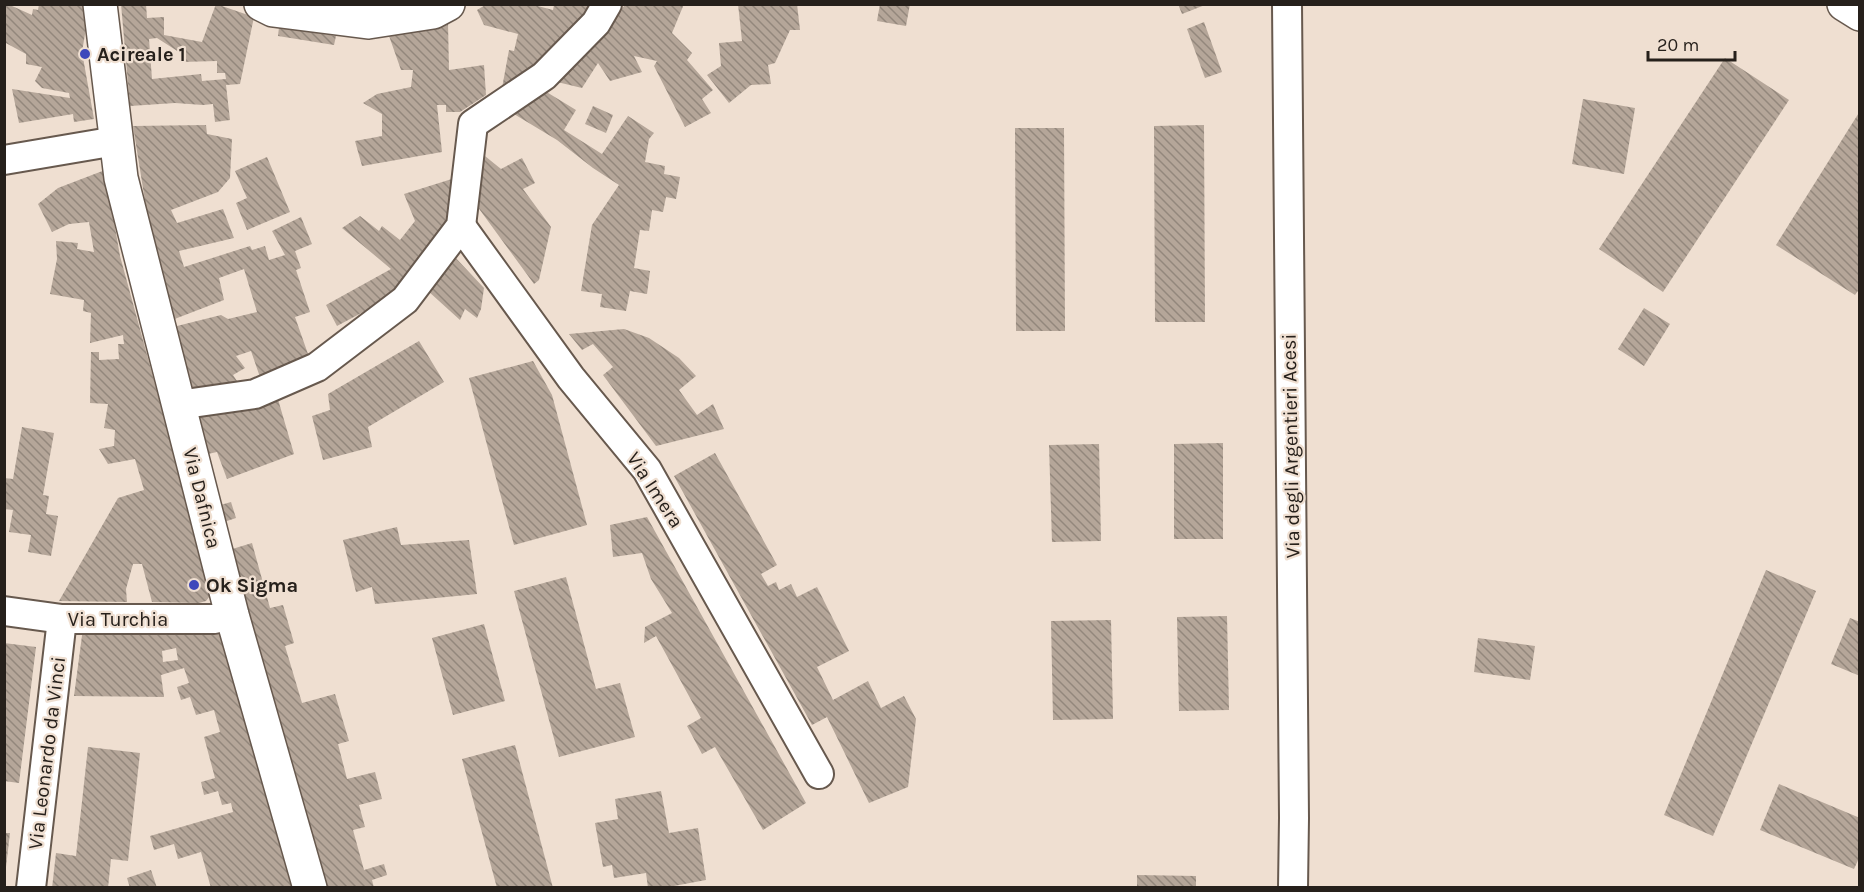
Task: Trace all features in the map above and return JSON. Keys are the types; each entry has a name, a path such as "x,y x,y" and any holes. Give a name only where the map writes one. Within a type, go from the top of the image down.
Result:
{"street":[{"name":"Via Dafnica","path":"100,4 121,178 232,615 310,888"},
{"path":"261,4 273,10 368,22 433,12 448,4"},
{"path":"178,405 255,394 317,366 405,300 461,226 473,124 544,76 596,23 607,4"},
{"name":"Via degli Argentieri Acesi","path":"1287,4 1293,888"},
{"path":"1844,4 1860,14"},
{"path":"4,160 116,141"},
{"name":"Via Imera","path":"461,226 571,378 647,470 819,774"},
{"name":"Via Turchia","path":"4,611 62,619 214,620 232,615"},
{"name":"Via Leonardo da Vinci","path":"31,888 62,619"}],"building":[{"path":"4,4 12,4 32,15 33,9 38,10 39,4 90,4 82,52 94,119 74,122 73,114 19,123 12,89 70,98 69,93 42,88 35,81 42,67 26,64 26,54 4,42"},
{"path":"121,4 146,4 147,18 164,17 164,35 202,42 216,4 254,17 240,84 226,85 230,120 215,122 213,104 175,103 130,106","holes":["157,38 182,54 181,62 217,61 217,73 225,73 226,79 202,81 201,74 152,79 149,39"]},
{"path":"487,4 530,4 553,10 554,5 597,5 565,45 502,88 509,50 514,51 518,34 484,25 477,10"},
{"path":"626,4 684,4 672,33 692,53 687,60 713,90 702,99 711,113 685,127 654,66 657,61 634,56 642,72 610,81 598,63 582,88 553,81"},
{"path":"738,4 797,4 800,30 790,30 775,63 768,65 771,84 751,85 729,103 707,75 721,66 719,43 742,41"},
{"path":"880,4 910,4 906,26 877,21"},
{"path":"1178,4 1205,4 1205,5 1182,14"},
{"path":"1204,22 1222,72 1205,78 1187,29"},
{"path":"448,23 449,70 484,65 486,95 460,112 446,112 446,105 437,105 442,152 362,166 355,141 382,136 382,114 363,103 377,94 411,87 413,70 401,70 388,33"},
{"path":"279,27 336,36 334,45 278,36"},
{"path":"1725,58 1789,100 1663,292 1599,249"},
{"path":"540,88 576,110 564,130 602,154 628,116 654,133 649,139 645,162 665,166 664,174 680,177 676,199 666,197 663,212 652,210 649,231 640,230 634,268 650,271 647,294 630,291 626,311 600,307 602,294 581,291 592,225 619,185 557,140 514,114"},
{"path":"1583,99 1635,108 1624,174 1572,164"},
{"path":"593,106 613,115 606,133 585,124"},
{"path":"1860,111 1860,288 1855,295 1776,245"},
{"path":"206,125 207,134 232,139 230,178 218,192 171,210 177,223 223,209 234,238 179,251 184,267 250,246 252,250 265,246 269,260 285,255 272,231 301,217 312,244 295,251 301,268 296,270 310,312 295,317 308,354 289,368 261,380 251,351 236,356 245,368 233,375 241,387 188,392 173,327 221,315 228,319 257,312 244,269 219,278 224,300 172,320 150,232 133,126"},
{"path":"1204,125 1205,322 1155,322 1154,126"},
{"path":"1015,128 1064,128 1065,331 1016,331"},
{"path":"480,152 501,169 522,158 535,183 523,189 551,227 539,280 534,284 477,206"},
{"path":"267,157 290,212 247,230 236,203 247,198 235,171"},
{"path":"105,170 120,256 178,468 210,596 206,601 199,603 152,602 142,564 133,564 126,589 127,602 59,601 118,498 144,490 135,459 108,464 99,449 114,446 115,430 104,428 108,404 90,403 91,352 99,352 99,360 119,359 118,344 124,344 123,335 90,343 91,313 83,311 84,300 50,294 57,259 56,241 78,243 77,249 94,252 89,222 69,224 52,232 38,204 58,188"},
{"path":"455,178 454,214 405,280 380,303 337,326 326,305 391,269 342,228 360,216 379,231 382,226 400,240 415,221 404,194"},
{"path":"452,254 484,288 481,309 477,318 465,309 460,320 428,291"},
{"path":"1644,308 1670,324 1644,366 1618,349"},
{"path":"624,329 649,338 679,358 696,376 679,390 697,415 713,404 724,429 656,446 603,375 613,367 593,344 582,350 569,334"},
{"path":"419,341 444,382 368,427 372,447 323,460 312,416 330,410 328,394"},
{"path":"533,361 552,395 587,525 514,545 469,378"},
{"path":"277,396 294,454 227,479 217,452 203,455 193,414"},
{"path":"22,427 54,433 43,495 49,496 46,514 58,516 51,556 28,552 31,535 9,532 13,510 4,509 4,478 13,479"},
{"path":"1223,443 1223,539 1174,539 1174,444"},
{"path":"1099,444 1101,541 1052,542 1049,445"},
{"path":"715,453 777,565 761,574 768,586 776,582 779,590 791,584 797,597 817,587 849,651 817,667 833,700 868,681 881,708 904,696 916,719 908,787 869,803 827,717 812,725 674,476"},
{"path":"231,502 236,518 221,523 217,506"},
{"path":"647,517 806,803 763,830 715,747 702,754 687,726 701,718 656,636 644,643 645,627 672,613 651,579 642,553 613,557 610,525"},
{"path":"397,527 401,545 469,540 477,594 375,604 372,587 356,592 343,540"},
{"path":"252,543 270,608 283,605 294,643 285,646 302,703 335,694 349,741 338,744 347,779 375,772 382,799 359,805 365,827 353,830 364,870 384,864 387,875 372,880 374,888 324,888 229,550"},
{"path":"1766,570 1816,591 1713,836 1664,815"},
{"path":"566,577 596,689 620,683 635,737 559,757 514,591"},
{"path":"1227,616 1229,710 1179,711 1177,617"},
{"path":"1850,618 1860,622 1860,676 1831,664"},
{"path":"1111,620 1113,719 1053,720 1051,621"},
{"path":"484,624 505,701 453,715 432,638"},
{"path":"83,628 220,630 294,888 211,888 201,852 178,859 174,844 154,850 150,836 233,812 231,803 222,805 218,791 204,795 201,782 215,778 204,737 220,732 214,710 196,715 190,697 181,700 177,687 189,683 184,668 161,675 164,697 74,696","holes":["176,648 178,660 163,662 162,651"]},
{"path":"1478,638 1535,646 1530,680 1474,672"},
{"path":"4,643 36,647 19,783 4,781"},
{"path":"515,745 553,888 497,888 462,759"},
{"path":"88,747 140,753 128,861 111,859 108,888 52,888 56,853 76,856"},
{"path":"1779,784 1860,818 1860,856 1854,869 1760,830"},
{"path":"661,791 669,833 698,828 706,880 663,888 648,888 646,873 614,878 612,865 603,867 595,823 618,819 615,799"},
{"path":"4,833 10,833 6,867 4,866"},
{"path":"151,870 157,888 130,888 127,878"},
{"path":"1137,875 1196,876 1196,888 1137,888"}],"place":[{"name":"Acireale 1","path":"85,54"},
{"name":"Ok Sigma","path":"194,585"}]}
